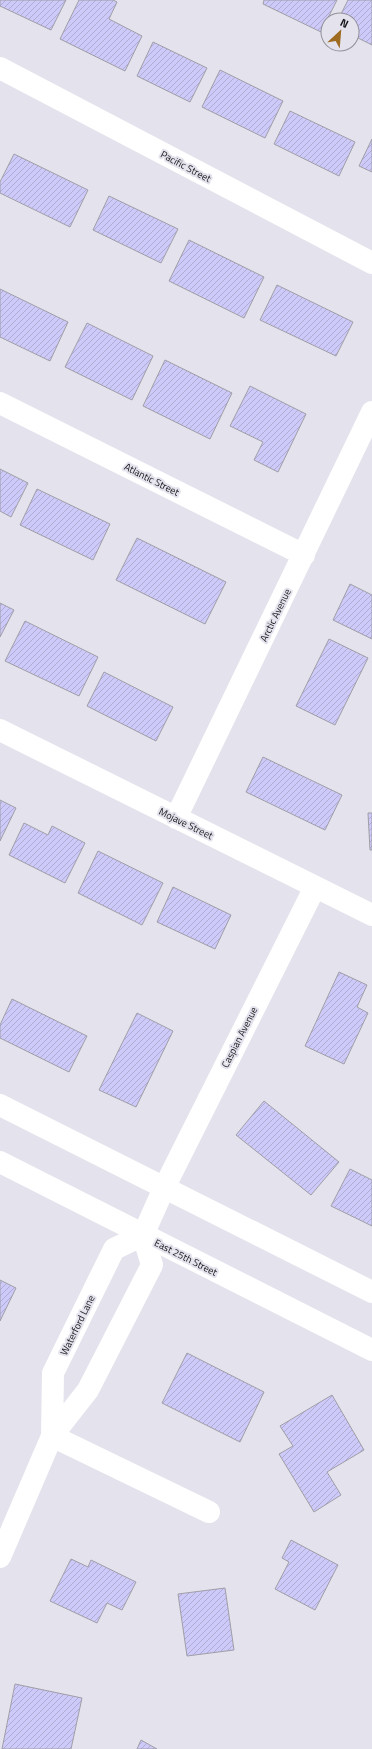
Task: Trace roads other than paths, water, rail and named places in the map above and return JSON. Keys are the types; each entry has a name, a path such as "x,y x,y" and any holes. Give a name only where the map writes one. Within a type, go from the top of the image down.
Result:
{"street":[{"name":"Pacific Street","path":"0,68 372,264"},
{"name":"Atlantic Street","path":"0,403 304,555"},
{"name":"Arctic Avenue","path":"176,818 372,412"},
{"name":"Mojave Street","path":"0,730 372,915"},
{"name":"Caspian Avenue","path":"164,1188 315,887"},
{"path":"0,1105 372,1292"},
{"name":"East 25th Street","path":"0,1162 372,1350"},
{"path":"143,1235 164,1188"},
{"name":"Waterford Lane","path":"0,1557 52,1436 88,1390 152,1265 143,1235 114,1249 53,1373 52,1436"},
{"path":"52,1436 209,1512"}]}
